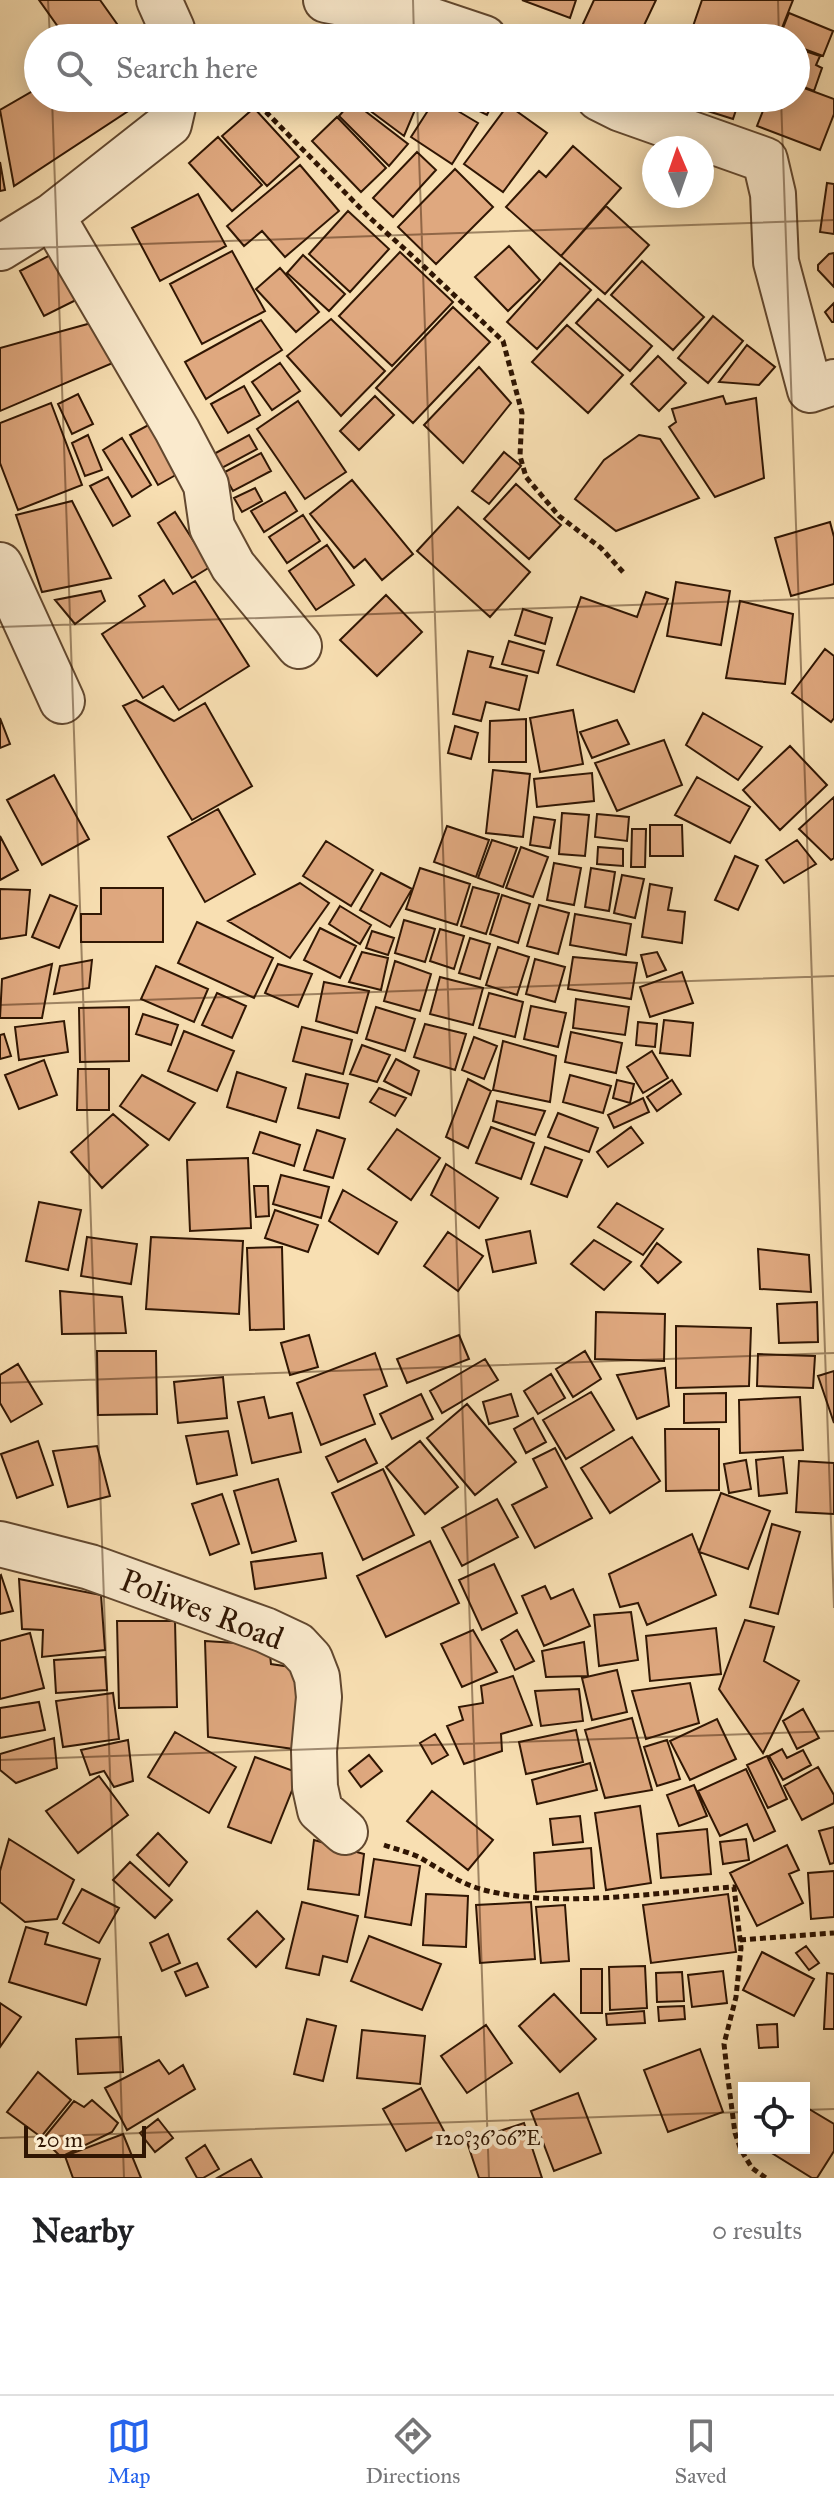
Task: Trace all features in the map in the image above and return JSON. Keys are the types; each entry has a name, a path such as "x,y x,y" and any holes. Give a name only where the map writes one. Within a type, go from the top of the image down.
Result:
{"street":[{"path":"159,0 170,24"},
{"path":"326,0 442,24"},
{"path":"0,248 52,216 169,124 172,112"},
{"path":"629,112 765,160 773,194 776,262 822,386"},
{"path":"52,216 206,485 212,527 233,566 299,646"},
{"path":"0,565 62,701"},
{"name":"Poliwes Road","path":"0,1544 90,1567 265,1630 297,1645 310,1659 317,1677 319,1697 314,1751 315,1787 320,1810 345,1832"}],"path":[{"path":"266,112 370,218 503,341 522,413 520,456 526,477 559,516 601,548 623,572"},
{"path":"345,1832 416,1856 449,1876 483,1890 574,1898 734,1887 740,1940 736,1997 724,2044 735,2133 752,2168 766,2178"},
{"path":"740,1940 834,1933"}],"building":[{"path":"39,0 100,0 117,24 56,24"},
{"path":"522,0 576,0 570,18"},
{"path":"594,0 656,0 645,24 583,24"},
{"path":"702,0 793,0 784,24 694,24"},
{"path":"789,13 833,31 823,56 810,51 810,24 785,24"},
{"path":"810,53 820,56 816,65 822,68 814,91 810,89"},
{"path":"810,90 834,99 834,114 820,150 757,126 762,112 810,112"},
{"path":"24,96 24,112 127,112 14,186 0,110"},
{"path":"249,112 258,112 299,157 267,186 222,136"},
{"path":"342,112 366,112 408,144 389,166 339,116"},
{"path":"372,112 414,112 404,136"},
{"path":"427,112 460,112 478,123 452,164 411,137"},
{"path":"503,112 518,112 547,133 503,192 464,164"},
{"path":"711,112 735,112 733,119"},
{"path":"337,117 386,168 361,192 312,141"},
{"path":"218,137 262,185 232,211 189,163"},
{"path":"573,146 621,188 561,256 506,207 539,171 546,177"},
{"path":"417,152 436,170 393,217 373,198"},
{"path":"0,162 5,190 0,191"},
{"path":"300,165 339,211 285,257 262,231 244,246 227,226"},
{"path":"455,169 493,207 436,264 398,227"},
{"path":"827,183 834,184 834,234 820,232"},
{"path":"198,194 226,246 160,281 132,228"},
{"path":"606,206 649,245 605,294 561,256"},
{"path":"348,211 389,249 350,292 309,254"},
{"path":"509,246 540,280 508,311 475,277"},
{"path":"232,251 265,311 202,344 170,284"},
{"path":"56,252 80,298 44,316 20,271"},
{"path":"400,252 453,302 392,366 339,316"},
{"path":"834,253 834,287 818,270 818,265"},
{"path":"303,255 345,294 329,311 287,273"},
{"path":"642,261 704,317 673,350 611,295"},
{"path":"560,263 591,290 537,349 507,322"},
{"path":"280,268 319,312 296,332 256,289"},
{"path":"598,299 652,346 630,371 576,323"},
{"path":"834,303 834,322 832,322 825,312"},
{"path":"453,307 490,342 413,423 376,388"},
{"path":"713,316 743,341 708,383 678,358"},
{"path":"331,319 385,371 341,416 287,356"},
{"path":"261,320 282,350 206,399 185,362"},
{"path":"95,322 115,362 0,411 0,348"},
{"path":"567,325 623,375 588,413 532,362"},
{"path":"747,345 775,367 759,385 719,382"},
{"path":"658,356 686,383 659,411 631,384"},
{"path":"280,363 300,391 272,410 252,382"},
{"path":"479,367 511,403 463,463 424,425"},
{"path":"244,386 260,415 228,433 211,404"},
{"path":"78,394 93,424 72,434 58,404"},
{"path":"375,396 394,415 359,450 340,431"},
{"path":"723,396 726,404 756,398 764,478 715,497 669,427 676,422 672,409"},
{"path":"298,401 346,472 305,499 257,429"},
{"path":"51,403 82,485 18,510 0,463 0,423"},
{"path":"152,423 181,472 158,485 130,435"},
{"path":"88,435 102,470 85,476 72,443"},
{"path":"249,435 257,449 220,469 212,455"},
{"path":"639,435 660,439 699,498 616,531 575,499 604,460"},
{"path":"122,438 151,485 132,497 103,450"},
{"path":"504,452 521,466 489,504 472,491"},
{"path":"261,453 271,471 233,491 223,473"},
{"path":"108,477 130,516 113,526 90,486"},
{"path":"352,480 413,554 382,580 365,559 354,568 310,514"},
{"path":"516,484 561,525 529,559 484,519"},
{"path":"255,488 262,501 242,512 234,498"},
{"path":"285,492 297,511 264,532 251,511"},
{"path":"72,501 111,578 42,592 16,515"},
{"path":"458,507 530,572 490,617 417,551"},
{"path":"175,512 210,567 192,578 158,523"},
{"path":"303,515 320,541 287,563 269,537"},
{"path":"830,522 834,537 834,584 791,596 775,538"},
{"path":"327,545 354,585 316,610 289,571"},
{"path":"164,580 173,594 195,581 249,666 179,710 163,686 143,698 102,634 145,606 139,596"},
{"path":"676,582 730,591 721,645 667,636"},
{"path":"101,591 105,601 75,624 55,600"},
{"path":"646,592 668,599 634,692 557,665 581,597 637,617"},
{"path":"386,595 422,632 377,676 340,640"},
{"path":"740,601 793,614 785,684 726,678"},
{"path":"523,609 552,618 545,644 515,635"},
{"path":"509,641 544,651 538,673 502,664"},
{"path":"825,649 834,656 834,718 831,722 792,693"},
{"path":"468,651 493,657 490,667 527,676 519,710 486,702 481,721 453,714"},
{"path":"136,700 174,721 205,703 252,786 192,820 123,706"},
{"path":"573,710 583,764 540,772 530,718"},
{"path":"703,713 762,747 738,780 686,745"},
{"path":"0,718 10,744 0,748"},
{"path":"526,719 526,762 489,762 490,721"},
{"path":"617,720 629,744 592,758 580,732"},
{"path":"455,726 478,733 471,759 448,753"},
{"path":"664,740 682,785 617,811 595,763"},
{"path":"790,746 827,785 780,830 743,790"},
{"path":"493,770 530,774 523,837 486,833"},
{"path":"592,773 594,801 537,807 534,779"},
{"path":"54,775 89,839 42,865 7,800"},
{"path":"697,777 750,807 730,843 675,815"},
{"path":"834,797 834,858 831,860 799,829"},
{"path":"218,809 255,874 205,902 168,837"},
{"path":"562,813 589,815 585,856 559,854"},
{"path":"597,814 629,817 627,841 595,837"},
{"path":"534,817 555,820 550,848 530,845"},
{"path":"650,825 682,825 683,856 650,856"},
{"path":"447,826 489,840 476,877 434,862"},
{"path":"632,829 646,829 645,867 631,867"},
{"path":"0,836 18,870 0,880"},
{"path":"492,840 517,848 503,887 478,878"},
{"path":"797,840 816,864 784,883 766,860"},
{"path":"326,841 373,870 351,906 303,876"},
{"path":"521,847 548,857 533,897 506,888"},
{"path":"598,847 623,849 623,866 597,864"},
{"path":"735,856 758,866 738,910 715,900"},
{"path":"554,863 581,868 574,905 547,900"},
{"path":"420,868 470,884 457,925 406,909"},
{"path":"591,868 615,872 609,911 585,907"},
{"path":"381,873 412,889 390,927 360,910"},
{"path":"622,875 644,879 635,918 614,913"},
{"path":"300,883 329,903 290,958 228,921"},
{"path":"650,884 672,888 668,910 685,912 682,943 642,937"},
{"path":"473,887 499,894 486,934 461,926"},
{"path":"101,888 163,888 163,942 81,942 81,914 101,914"},
{"path":"0,889 30,890 26,935 0,939"},
{"path":"50,895 77,906 59,948 32,937"},
{"path":"502,895 530,904 518,943 490,934"},
{"path":"539,905 569,913 558,954 527,946"},
{"path":"340,906 371,925 360,944 329,924"},
{"path":"575,914 631,924 626,955 570,945"},
{"path":"404,920 435,929 425,962 395,953"},
{"path":"197,922 273,958 254,998 178,963"},
{"path":"320,928 356,946 340,978 304,960"},
{"path":"440,929 464,936 454,969 430,961"},
{"path":"372,931 394,938 388,955 366,948"},
{"path":"470,938 490,944 480,979 459,973"},
{"path":"498,947 529,957 517,995 486,985"},
{"path":"362,952 388,958 381,990 349,982"},
{"path":"657,952 666,970 647,977 641,955"},
{"path":"573,957 637,963 631,999 568,989"},
{"path":"535,959 565,967 555,1002 526,994"},
{"path":"92,960 89,988 54,994 60,966"},
{"path":"395,961 431,974 420,1011 384,1001"},
{"path":"52,964 42,1018 0,1018 2,979"},
{"path":"278,964 312,974 298,1007 265,993"},
{"path":"156,966 208,989 194,1022 141,999"},
{"path":"682,972 693,1003 650,1017 640,987"},
{"path":"440,977 483,988 473,1025 430,1014"},
{"path":"324,982 369,991 357,1033 316,1021"},
{"path":"217,993 246,1006 232,1038 202,1025"},
{"path":"489,993 523,1002 515,1037 479,1028"},
{"path":"576,999 629,1007 625,1035 573,1028"},
{"path":"531,1006 566,1013 558,1047 524,1039"},
{"path":"129,1007 129,1061 80,1062 79,1008"},
{"path":"376,1007 415,1019 405,1051 366,1039"},
{"path":"143,1014 178,1025 171,1045 136,1034"},
{"path":"664,1020 693,1023 690,1056 660,1053"},
{"path":"64,1021 68,1052 19,1060 15,1027"},
{"path":"638,1022 657,1024 655,1047 636,1045"},
{"path":"425,1024 466,1034 455,1070 414,1057"},
{"path":"302,1027 352,1040 343,1074 293,1061"},
{"path":"184,1031 234,1051 217,1091 168,1071"},
{"path":"571,1032 622,1043 616,1073 565,1062"},
{"path":"4,1034 11,1056 0,1059 0,1035"},
{"path":"474,1037 497,1046 484,1079 462,1070"},
{"path":"503,1041 556,1056 550,1102 493,1090"},
{"path":"362,1045 390,1055 377,1082 350,1074"},
{"path":"652,1051 668,1078 643,1093 627,1067"},
{"path":"396,1059 419,1071 411,1095 384,1081"},
{"path":"44,1060 57,1095 19,1109 5,1075"},
{"path":"78,1069 109,1069 109,1110 77,1110"},
{"path":"237,1072 286,1088 276,1122 227,1107"},
{"path":"306,1074 348,1084 339,1118 298,1108"},
{"path":"142,1075 195,1103 169,1140 120,1106"},
{"path":"570,1075 611,1086 603,1113 563,1102"},
{"path":"468,1079 491,1091 468,1148 446,1137"},
{"path":"617,1080 634,1084 630,1103 613,1098"},
{"path":"672,1080 681,1094 657,1111 647,1097"},
{"path":"379,1088 406,1098 395,1116 370,1102"},
{"path":"643,1098 649,1112 614,1128 608,1115"},
{"path":"497,1101 545,1111 535,1135 493,1121"},
{"path":"558,1113 598,1128 589,1152 548,1137"},
{"path":"113,1114 148,1145 102,1188 71,1152"},
{"path":"491,1127 534,1143 521,1179 476,1163"},
{"path":"631,1127 643,1143 608,1167 597,1152"},
{"path":"397,1129 440,1158 411,1200 368,1169"},
{"path":"317,1130 345,1139 333,1178 304,1170"},
{"path":"260,1132 300,1145 294,1166 253,1153"},
{"path":"545,1147 582,1160 567,1197 531,1184"},
{"path":"248,1158 251,1228 190,1231 187,1160"},
{"path":"446,1164 498,1198 479,1228 431,1195"},
{"path":"281,1175 329,1187 321,1218 273,1204"},
{"path":"254,1186 268,1186 269,1216 256,1217"},
{"path":"343,1190 397,1222 378,1254 329,1221"},
{"path":"39,1202 81,1210 68,1270 26,1261"},
{"path":"617,1203 663,1229 643,1255 598,1227"},
{"path":"275,1210 318,1225 308,1252 265,1238"},
{"path":"530,1231 536,1263 493,1272 486,1240"},
{"path":"448,1232 483,1256 458,1291 424,1266"},
{"path":"87,1237 137,1244 131,1284 81,1276"},
{"path":"151,1237 243,1241 239,1314 146,1309"},
{"path":"594,1240 631,1262 604,1290 571,1264"},
{"path":"657,1243 681,1262 658,1283 641,1266"},
{"path":"282,1247 284,1329 250,1330 247,1248"},
{"path":"758,1249 809,1255 811,1292 760,1289"},
{"path":"60,1291 122,1297 126,1333 62,1334"},
{"path":"817,1302 818,1342 779,1343 777,1304"},
{"path":"596,1312 665,1314 664,1361 595,1359"},
{"path":"676,1326 751,1328 749,1386 676,1388"},
{"path":"309,1335 318,1367 290,1375 281,1343"},
{"path":"459,1335 469,1359 407,1383 397,1359"},
{"path":"97,1351 156,1351 157,1414 98,1415"},
{"path":"585,1351 601,1379 573,1397 556,1369"},
{"path":"375,1353 387,1386 364,1395 375,1424 321,1445 297,1383"},
{"path":"758,1354 815,1356 813,1388 757,1386"},
{"path":"485,1359 498,1380 442,1413 430,1391"},
{"path":"18,1364 42,1404 11,1422 0,1403 0,1375"},
{"path":"665,1368 669,1406 637,1419 617,1375"},
{"path":"834,1371 834,1423 818,1376"},
{"path":"551,1374 565,1398 538,1414 524,1391"},
{"path":"223,1377 227,1418 178,1423 174,1382"},
{"path":"591,1392 614,1430 566,1459 543,1420"},
{"path":"726,1393 726,1422 684,1423 684,1394"},
{"path":"421,1394 433,1419 392,1439 380,1414"},
{"path":"511,1394 518,1416 489,1424 483,1402"},
{"path":"264,1397 269,1418 292,1413 301,1452 252,1463 238,1402"},
{"path":"800,1397 803,1450 740,1453 739,1400"},
{"path":"467,1404 516,1462 475,1495 427,1438"},
{"path":"533,1418 546,1442 526,1453 514,1429"},
{"path":"665,1429 719,1429 719,1490 666,1491"},
{"path":"228,1431 237,1475 197,1484 186,1436"},
{"path":"632,1437 660,1481 610,1513 581,1468"},
{"path":"365,1439 377,1463 338,1482 326,1457"},
{"path":"38,1441 53,1485 17,1498 1,1454"},
{"path":"420,1441 458,1487 425,1514 386,1467"},
{"path":"97,1446 110,1496 68,1507 53,1451"},
{"path":"555,1448 592,1518 535,1548 512,1505 547,1487 533,1459"},
{"path":"783,1457 787,1493 759,1496 756,1460"},
{"path":"746,1460 751,1489 729,1493 724,1464"},
{"path":"799,1461 834,1463 834,1514 796,1512"},
{"path":"383,1469 414,1535 363,1560 332,1493"},
{"path":"278,1479 296,1541 252,1553 234,1491"},
{"path":"721,1493 770,1511 748,1569 699,1552"},
{"path":"222,1494 239,1544 210,1555 192,1504"},
{"path":"497,1499 518,1537 462,1566 442,1528"},
{"path":"772,1524 800,1532 778,1614 750,1607"},
{"path":"692,1534 716,1595 647,1625 638,1603 620,1607 609,1574"},
{"path":"430,1541 459,1603 386,1637 357,1576"},
{"path":"322,1553 326,1578 255,1589 251,1562"},
{"path":"494,1564 517,1613 482,1630 459,1580"},
{"path":"0,1576 13,1611 0,1614"},
{"path":"19,1579 101,1595 105,1650 42,1657 43,1630 22,1629"},
{"path":"545,1586 551,1599 573,1589 590,1626 544,1646 522,1596"},
{"path":"631,1612 638,1660 599,1666 594,1615"},
{"path":"745,1620 774,1627 764,1661 799,1681 763,1753 719,1689"},
{"path":"117,1621 175,1621 177,1707 119,1708"},
{"path":"716,1628 721,1674 650,1681 646,1636"},
{"path":"473,1630 497,1672 462,1687 441,1644"},
{"path":"517,1630 534,1661 515,1670 501,1640"},
{"path":"30,1633 44,1688 0,1699 0,1641"},
{"path":"205,1641 269,1645 271,1664 305,1669 308,1751 208,1737"},
{"path":"584,1642 588,1676 546,1677 542,1651"},
{"path":"105,1657 107,1690 56,1693 54,1660"},
{"path":"617,1670 627,1712 592,1720 582,1678"},
{"path":"513,1676 532,1725 501,1734 502,1751 464,1764 447,1726 463,1720 459,1707 483,1703 481,1686"},
{"path":"690,1683 699,1723 646,1739 632,1691"},
{"path":"579,1689 583,1721 541,1726 535,1691"},
{"path":"113,1693 119,1739 63,1747 56,1701"},
{"path":"39,1702 45,1730 0,1738 0,1708"},
{"path":"803,1709 819,1738 797,1749 783,1721"},
{"path":"632,1718 652,1790 605,1798 585,1730"},
{"path":"717,1719 736,1759 690,1780 670,1741"},
{"path":"576,1730 583,1762 526,1774 519,1742"},
{"path":"175,1732 236,1767 209,1813 148,1777"},
{"path":"435,1734 448,1755 432,1764 420,1743"},
{"path":"54,1738 57,1768 16,1783 0,1770 0,1754"},
{"path":"128,1740 133,1781 114,1787 104,1771 90,1775 81,1750"},
{"path":"667,1740 680,1779 657,1786 644,1747"},
{"path":"782,1749 787,1758 803,1750 811,1765 783,1780 769,1756"},
{"path":"369,1755 382,1771 361,1787 349,1771"},
{"path":"767,1756 787,1799 768,1808 747,1765"},
{"path":"255,1757 299,1773 271,1843 228,1827"},
{"path":"590,1763 597,1790 537,1804 532,1780"},
{"path":"818,1767 834,1795 834,1803 802,1820 784,1786"},
{"path":"746,1769 775,1831 754,1841 747,1824 720,1836 698,1791"},
{"path":"99,1776 128,1815 78,1853 46,1811"},
{"path":"694,1785 707,1816 679,1826 667,1795"},
{"path":"432,1791 493,1840 468,1870 407,1821"},
{"path":"640,1806 651,1883 606,1890 595,1813"},
{"path":"580,1816 583,1842 553,1845 550,1819"},
{"path":"834,1827 834,1863 830,1864 819,1831"},
{"path":"707,1829 711,1874 661,1878 657,1834"},
{"path":"158,1833 187,1862 169,1886 137,1855"},
{"path":"9,1839 74,1880 57,1919 25,1922 0,1902 0,1871"},
{"path":"746,1839 749,1860 723,1864 720,1842"},
{"path":"314,1840 364,1854 359,1895 308,1889"},
{"path":"787,1845 799,1870 789,1874 803,1903 757,1926 730,1873"},
{"path":"591,1848 594,1888 536,1892 534,1853"},
{"path":"374,1859 420,1866 411,1925 365,1917"},
{"path":"130,1862 172,1900 155,1918 113,1880"},
{"path":"834,1871 834,1917 811,1919 808,1873"},
{"path":"82,1889 119,1908 99,1943 63,1923"},
{"path":"426,1894 468,1896 466,1947 423,1945"},
{"path":"728,1894 736,1952 651,1963 643,1905"},
{"path":"302,1902 358,1916 347,1962 323,1956 319,1975 286,1968"},
{"path":"531,1902 535,1959 480,1963 476,1905"},
{"path":"565,1905 569,1961 541,1963 536,1907"},
{"path":"257,1911 284,1939 256,1967 228,1939"},
{"path":"26,1927 48,1933 45,1944 100,1959 86,2005 9,1982"},
{"path":"168,1934 180,1963 162,1971 150,1943"},
{"path":"369,1936 441,1964 422,2010 351,1981"},
{"path":"806,1946 819,1963 809,1970 796,1953"},
{"path":"762,1952 814,1979 794,2016 743,1990"},
{"path":"197,1963 208,1987 186,1996 175,1972"},
{"path":"645,1966 647,2008 610,2010 609,1967"},
{"path":"581,1969 602,1969 602,2013 581,2013"},
{"path":"723,1971 727,2003 692,2007 688,1975"},
{"path":"682,1972 684,2001 657,2002 656,1973"},
{"path":"827,1973 834,1974 834,2029 824,2029"},
{"path":"554,1994 596,2039 560,2072 519,2026"},
{"path":"0,2003 21,2017 0,2047"},
{"path":"684,2006 685,2019 659,2021 658,2007"},
{"path":"644,2011 645,2023 607,2025 606,2014"},
{"path":"307,2019 336,2026 323,2081 294,2074"},
{"path":"777,2024 778,2047 759,2048 757,2025"},
{"path":"486,2025 512,2063 467,2093 441,2056"},
{"path":"362,2030 425,2036 420,2084 357,2078"},
{"path":"121,2037 123,2072 78,2074 76,2039"},
{"path":"700,2049 723,2112 668,2132 644,2070"},
{"path":"159,2060 169,2074 183,2065 195,2089 127,2130 105,2088"},
{"path":"38,2072 71,2100 41,2137 7,2112"},
{"path":"421,2088 444,2131 406,2151 383,2109"},
{"path":"578,2093 601,2153 554,2171 531,2111"},
{"path":"92,2100 118,2123 112,2132 61,2157 43,2139 74,2101 84,2107"},
{"path":"810,2110 834,2124 834,2151 817,2178 812,2178 773,2154 810,2154"},
{"path":"158,2119 173,2138 155,2152 140,2133"},
{"path":"524,2123 542,2178 479,2178 467,2142"},
{"path":"123,2134 141,2178 73,2178 65,2156"},
{"path":"205,2145 219,2169 197,2178 186,2158"},
{"path":"251,2159 262,2178 217,2178"}]}
